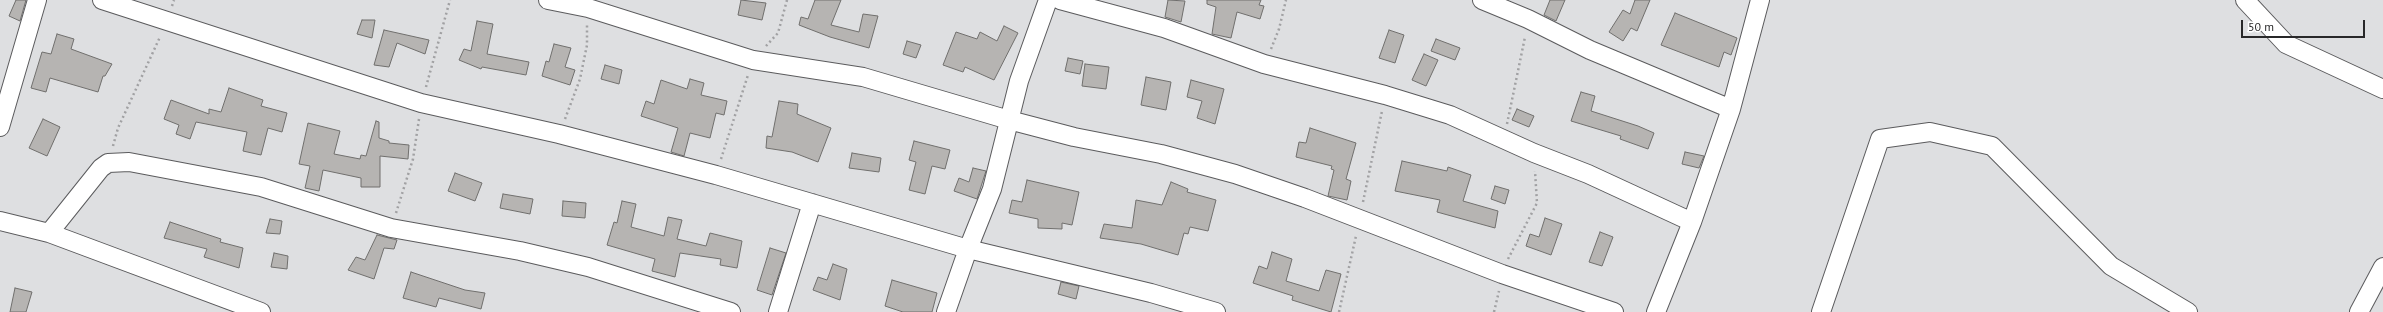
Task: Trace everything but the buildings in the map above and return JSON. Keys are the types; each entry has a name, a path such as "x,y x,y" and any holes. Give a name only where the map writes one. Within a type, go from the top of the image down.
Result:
{"street":[{"path":"0,127 37,0"},
{"path":"102,0 421,102 559,134 716,175 968,249 1152,293 1216,312"},
{"path":"548,0 588,8 753,60 863,77 1009,120 1074,137 1161,154 1236,174 1305,198 1502,274 1614,312"},
{"path":"946,312 968,249 992,189 1021,74 1048,0"},
{"path":"1482,0 1528,19 1590,50 1731,110"},
{"path":"1656,312 1692,222 1731,110 1760,0"},
{"path":"2245,0 2286,44 2383,89"},
{"path":"1070,1 1164,28 1264,64 1392,97 1450,115 1534,153 1588,174 1692,222"},
{"path":"1821,312 1880,139 1930,132 1992,146 2111,266 2188,312"},
{"path":"49,233 95,174 108,163 129,162 261,187 391,228 520,251 588,267 731,312"},
{"path":"778,312 812,202"},
{"path":"0,221 49,233 261,312"},
{"path":"2359,312 2383,267"}],"path":[{"path":"108,163 118,128 168,21 174,0"},
{"path":"716,175 753,60 778,33 787,0"},
{"path":"1264,64 1279,29 1286,0"},
{"path":"559,134 580,79 587,45 588,8"},
{"path":"1504,140 1528,19"},
{"path":"1494,312 1502,274 1512,248 1537,202 1534,153"}]}
